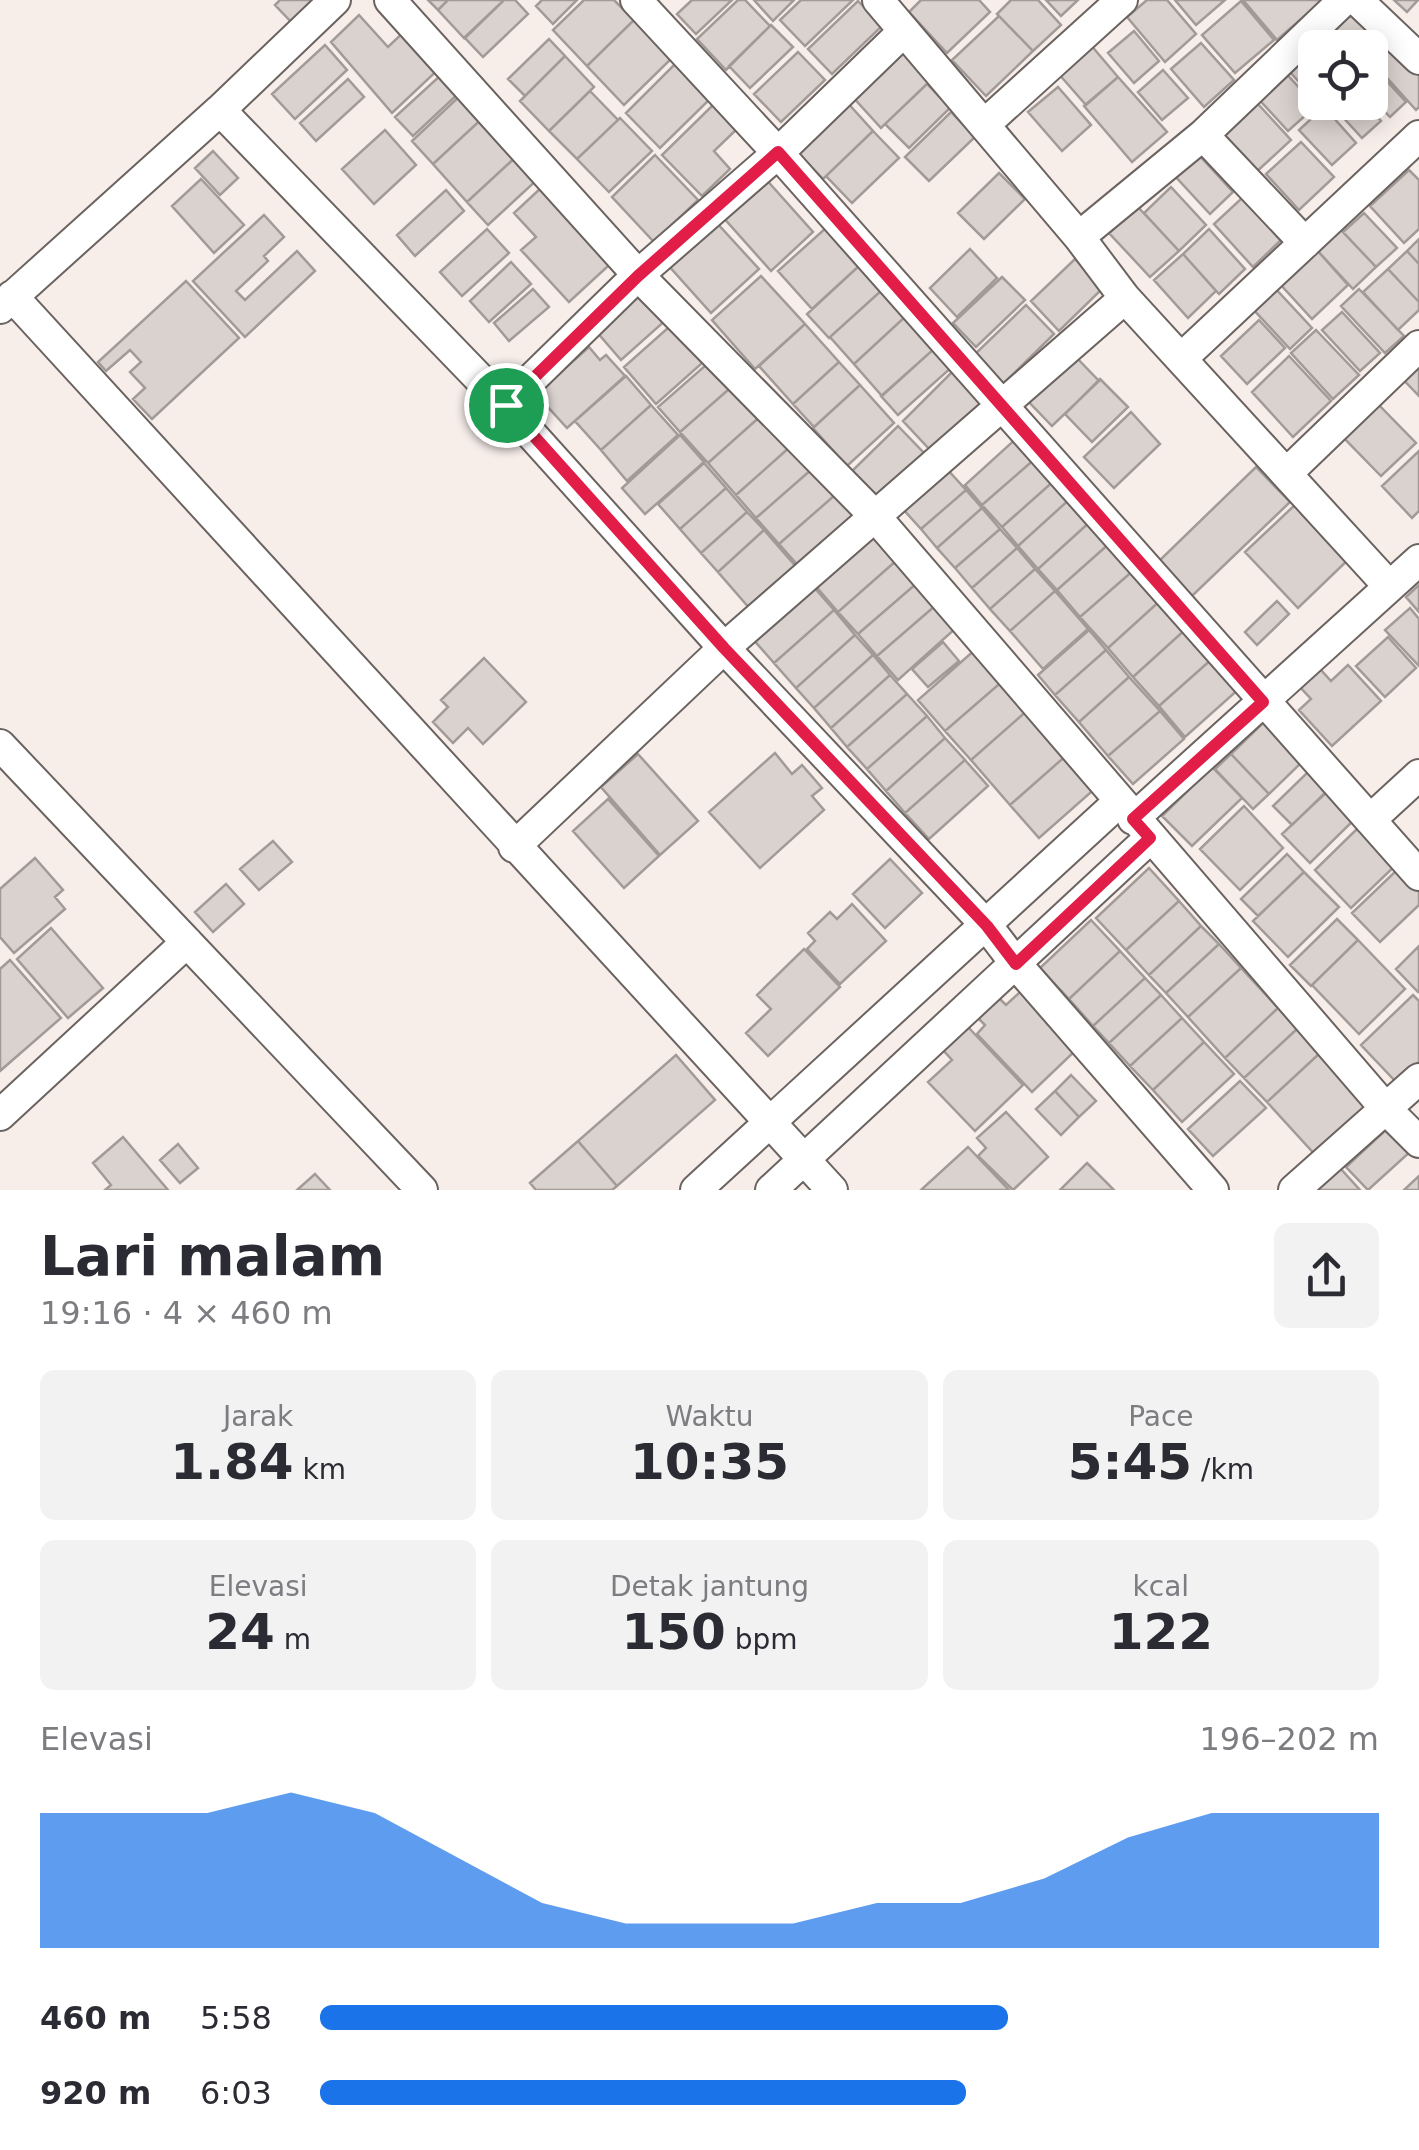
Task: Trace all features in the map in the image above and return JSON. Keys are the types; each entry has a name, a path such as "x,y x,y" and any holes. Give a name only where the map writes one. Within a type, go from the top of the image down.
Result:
{"street":[{"path":"335,0 220,110 6,302 832,1190"},
{"path":"390,0 638,276 874,516 1386,1109 1419,1142"},
{"path":"636,0 778,152 1419,874"},
{"path":"984,124 1122,0"},
{"path":"1079,237 1203,135 1344,0"},
{"path":"1357,0 1419,59"},
{"path":"506,405 638,276 778,152 896,12 1125,298 1388,585"},
{"path":"220,110 506,405 724,648 987,926 1213,1190"},
{"path":"1203,135 1304,243"},
{"path":"1182,358 1419,136"},
{"path":"514,847 724,648 1125,298"},
{"path":"1287,472 1419,346"},
{"path":"696,1190 987,926 1134,819 1419,560"},
{"path":"0,745 422,1190"},
{"path":"1370,820 1419,775"},
{"path":"771,1190 1016,964 1134,819"},
{"path":"0,1115 187,942"},
{"path":"1294,1190 1419,1079"}],"building":[{"path":"280,0 325,0 296,27 275,5"},
{"path":"428,0 448,0 438,10"},
{"path":"448,0 504,0 464,38 438,10"},
{"path":"504,0 515,0 528,14 483,57 465,38"},
{"path":"542,0 577,0 553,24 536,6"},
{"path":"584,0 614,0 634,20 587,66 553,30"},
{"path":"692,0 732,0 696,34 677,14"},
{"path":"738,0 745,0 770,26 726,70 697,39"},
{"path":"754,0 794,0 773,21"},
{"path":"801,0 853,0 805,46 780,20"},
{"path":"921,0 979,0 990,12 947,53 909,12"},
{"path":"1011,0 1038,0 1061,25 1033,51 997,14"},
{"path":"1046,0 1078,0 1061,16"},
{"path":"1147,0 1167,0 1196,34 1165,62 1127,17"},
{"path":"1175,0 1225,0 1196,25"},
{"path":"1243,0 1323,0 1277,40"},
{"path":"1394,0 1418,0 1407,12"},
{"path":"858,1 882,26 832,74 808,49"},
{"path":"1241,1 1274,40 1235,73 1202,35"},
{"path":"1358,8 1378,30 1336,30"},
{"path":"359,15 388,47 409,27 443,65 392,113 331,42"},
{"path":"999,16 1033,51 986,96 952,60"},
{"path":"636,18 673,57 624,105 587,66"},
{"path":"771,25 793,47 750,88 729,66"},
{"path":"1134,31 1159,61 1134,83 1108,53"},
{"path":"1394,37 1419,64 1416,110 1388,79 1388,42"},
{"path":"549,39 565,56 525,96 508,79"},
{"path":"1201,43 1234,80 1204,107 1171,69"},
{"path":"1090,44 1118,77 1086,105 1057,72"},
{"path":"325,45 347,70 295,119 272,94"},
{"path":"899,49 930,81 881,128 851,95"},
{"path":"798,52 825,80 781,122 754,94"},
{"path":"565,56 594,87 549,131 520,101"},
{"path":"1298,62 1298,81 1288,70"},
{"path":"676,63 710,99 660,148 626,113"},
{"path":"1281,68 1298,86 1300,120 1288,131 1254,94"},
{"path":"1163,70 1188,98 1162,120 1138,92"},
{"path":"442,74 459,93 413,136 395,117"},
{"path":"1118,77 1167,132 1132,162 1084,106"},
{"path":"348,79 364,97 316,141 300,123"},
{"path":"1388,82 1406,102 1388,115"},
{"path":"927,84 950,108 909,148 885,124"},
{"path":"1058,87 1091,125 1062,151 1028,112"},
{"path":"465,91 486,115 433,164 412,141"},
{"path":"590,91 618,120 577,159 549,131"},
{"path":"846,101 873,131 823,179 795,150"},
{"path":"714,104 738,128 714,151 730,169 702,196 662,155"},
{"path":"1258,104 1291,140 1253,175 1220,140"},
{"path":"951,112 975,137 929,181 905,157"},
{"path":"486,115 521,152 467,202 433,164"},
{"path":"620,118 652,151 609,192 577,159"},
{"path":"1310,120 1336,120 1356,143 1332,165 1299,130"},
{"path":"1346,120 1380,120 1381,121 1362,138"},
{"path":"385,130 416,165 374,204 342,169"},
{"path":"873,131 899,158 852,203 826,176"},
{"path":"1301,142 1334,177 1299,210 1266,174"},
{"path":"213,151 238,178 220,195 195,168"},
{"path":"1197,153 1233,192 1210,214 1174,175"},
{"path":"518,155 539,178 488,225 467,202"},
{"path":"655,155 698,200 654,242 612,197"},
{"path":"1409,170 1419,180 1419,229 1404,243 1370,206"},
{"path":"999,173 1025,199 984,239 958,213"},
{"path":"764,177 813,232 771,271 722,216"},
{"path":"201,179 244,225 214,253 172,206"},
{"path":"542,187 620,255 569,302 521,250 536,237 514,213"},
{"path":"1171,187 1206,225 1179,251 1144,213"},
{"path":"446,190 464,211 415,256 397,235"},
{"path":"1242,198 1281,240 1253,267 1214,224"},
{"path":"1137,206 1179,251 1150,277 1109,233"},
{"path":"1364,213 1397,248 1376,267 1343,232"},
{"path":"264,215 284,237 264,256 268,261 236,291 245,300 297,251 315,271 245,337 193,281"},
{"path":"716,222 759,269 711,313 668,265"},
{"path":"827,227 860,265 812,309 778,271"},
{"path":"1339,228 1376,267 1353,289 1316,249"},
{"path":"487,229 509,253 462,296 440,272"},
{"path":"1209,229 1245,269 1219,294 1183,254"},
{"path":"1419,239 1419,264 1407,251"},
{"path":"970,249 997,278 957,317 930,288"},
{"path":"1316,249 1348,285 1312,319 1280,284"},
{"path":"1407,251 1419,264 1419,302 1388,269"},
{"path":"1183,254 1216,291 1188,318 1154,280"},
{"path":"1075,259 1103,288 1059,331 1031,301"},
{"path":"511,262 531,284 489,322 470,301"},
{"path":"860,265 882,290 829,338 807,314"},
{"path":"1388,269 1419,302 1419,310 1398,330 1363,292"},
{"path":"761,276 805,324 755,369 712,320"},
{"path":"1002,277 1025,300 976,347 953,323"},
{"path":"186,281 239,338 152,419 133,399 145,388 130,372 141,362 130,350 106,371 98,362"},
{"path":"1274,287 1312,328 1290,349 1252,308"},
{"path":"533,289 549,307 509,341 494,323"},
{"path":"1359,289 1404,336 1385,353 1341,306"},
{"path":"641,290 667,319 621,360 596,331"},
{"path":"882,290 906,316 854,364 830,337"},
{"path":"1026,305 1054,334 1001,386 973,356"},
{"path":"1342,312 1380,353 1360,371 1322,330"},
{"path":"906,316 935,348 882,396 854,364"},
{"path":"678,319 710,356 656,404 624,367"},
{"path":"1259,320 1285,348 1247,384 1221,356"},
{"path":"805,324 839,362 793,404 759,366"},
{"path":"1316,330 1359,375 1333,399 1291,353"},
{"path":"589,347 600,360 606,355 625,376 567,428 536,394"},
{"path":"935,348 952,367 898,415 881,396"},
{"path":"1419,353 1419,396 1397,373"},
{"path":"1073,354 1099,381 1052,426 1026,399"},
{"path":"1289,356 1331,401 1293,437 1252,392"},
{"path":"714,358 736,383 680,432 658,407"},
{"path":"839,362 860,385 814,427 793,404"},
{"path":"955,369 986,400 932,452 903,421"},
{"path":"626,376 651,405 601,450 575,421"},
{"path":"1100,379 1128,407 1092,442 1065,414"},
{"path":"736,383 763,414 708,463 680,432"},
{"path":"860,385 894,423 847,466 813,428"},
{"path":"1375,401 1416,443 1381,476 1340,434"},
{"path":"651,405 678,435 627,481 601,450"},
{"path":"1131,412 1160,444 1114,488 1084,457"},
{"path":"763,414 791,446 736,495 708,463"},
{"path":"898,426 924,453 876,500 850,473"},
{"path":"680,435 704,462 645,514 622,488"},
{"path":"1019,436 1037,457 982,505 965,485"},
{"path":"791,446 812,469 756,518 736,495"},
{"path":"1419,451 1419,511 1412,518 1382,486"},
{"path":"1037,457 1056,479 1002,527 982,505"},
{"path":"704,463 726,488 680,529 658,504"},
{"path":"1256,467 1290,502 1192,596 1159,561"},
{"path":"812,469 835,495 779,544 756,518"},
{"path":"947,469 966,490 921,529 902,508"},
{"path":"1056,479 1072,497 1018,546 1002,527"},
{"path":"726,488 747,512 701,553 680,529"},
{"path":"966,490 982,508 937,548 921,529"},
{"path":"835,495 858,522 803,571 779,544"},
{"path":"1072,497 1092,520 1038,569 1018,546"},
{"path":"1298,502 1351,557 1298,608 1245,552"},
{"path":"982,508 1000,529 955,568 937,548"},
{"path":"747,512 764,530 718,572 701,553"},
{"path":"1092,520 1111,542 1057,590 1038,569"},
{"path":"1000,529 1017,548 972,588 955,568"},
{"path":"764,530 798,569 751,610 718,572"},
{"path":"871,531 897,560 838,612 813,583"},
{"path":"1111,542 1135,569 1080,617 1057,590"},
{"path":"1017,548 1035,569 990,609 972,588"},
{"path":"897,560 917,583 858,634 838,612"},
{"path":"1035,569 1055,591 1010,631 990,609"},
{"path":"1135,569 1162,599 1108,648 1080,617"},
{"path":"917,583 936,605 877,656 858,634"},
{"path":"811,584 834,610 774,663 751,637"},
{"path":"1419,585 1419,612 1406,597"},
{"path":"1055,591 1088,629 1043,669 1010,631"},
{"path":"1162,599 1187,628 1133,677 1108,648"},
{"path":"1277,601 1289,614 1257,645 1245,632"},
{"path":"936,605 956,628 898,680 877,656"},
{"path":"1410,608 1419,619 1419,666 1385,630"},
{"path":"834,610 855,635 796,688 774,663"},
{"path":"1187,628 1213,658 1159,706 1133,677"},
{"path":"1089,630 1106,650 1055,695 1038,675"},
{"path":"855,635 873,655 814,708 796,688"},
{"path":"1388,637 1416,668 1385,697 1356,666"},
{"path":"943,642 959,661 928,687 912,669"},
{"path":"977,648 1005,679 945,731 918,700"},
{"path":"1106,650 1129,677 1079,722 1055,695"},
{"path":"873,655 890,675 831,728 814,708"},
{"path":"484,658 526,702 483,744 468,728 453,743 433,722 448,707 441,700"},
{"path":"1213,658 1240,688 1185,737 1159,706"},
{"path":"1348,665 1381,701 1332,746 1299,710 1311,699 1300,687 1320,669 1331,681"},
{"path":"890,675 907,694 847,747 831,728"},
{"path":"1129,677 1160,711 1108,756 1079,722"},
{"path":"1005,679 1030,708 971,760 945,731"},
{"path":"907,694 927,716 867,769 847,747"},
{"path":"1030,708 1069,753 1010,805 971,760"},
{"path":"1160,711 1184,739 1133,784 1108,756"},
{"path":"927,716 945,738 886,791 867,769"},
{"path":"1265,721 1303,761 1269,794 1231,754"},
{"path":"945,738 965,760 905,813 886,791"},
{"path":"775,753 792,774 802,765 822,788 812,796 824,810 760,868 709,812"},
{"path":"1069,753 1098,786 1039,838 1010,805"},
{"path":"638,754 698,821 660,855 601,787"},
{"path":"1231,754 1269,794 1253,809 1215,769"},
{"path":"965,760 988,786 929,839 905,813"},
{"path":"1212,767 1242,798 1192,846 1162,816"},
{"path":"1309,771 1327,791 1292,825 1273,806"},
{"path":"1330,789 1357,817 1310,863 1282,834"},
{"path":"608,799 659,856 624,888 573,831"},
{"path":"1244,806 1283,848 1240,890 1200,849"},
{"path":"1362,824 1399,862 1351,908 1315,870"},
{"path":"273,841 292,862 259,890 240,869"},
{"path":"1287,854 1304,872 1258,916 1241,899"},
{"path":"35,858 63,890 55,897 65,909 14,953 0,937 0,889"},
{"path":"890,859 922,893 885,928 853,894"},
{"path":"1149,868 1179,901 1126,950 1096,918"},
{"path":"1398,869 1419,892 1419,905 1380,942 1352,913"},
{"path":"1304,872 1339,907 1288,957 1253,921"},
{"path":"226,884 244,904 213,932 195,912"},
{"path":"1179,901 1201,926 1149,975 1126,950"},
{"path":"852,904 886,941 840,984 807,949 815,941 808,933 830,912 837,919"},
{"path":"1337,919 1358,940 1311,986 1290,965"},
{"path":"1091,920 1120,951 1069,999 1040,968"},
{"path":"1201,926 1219,944 1166,993 1149,975"},
{"path":"51,928 103,988 68,1018 17,959"},
{"path":"1358,940 1405,989 1359,1034 1312,985"},
{"path":"1219,944 1241,968 1188,1017 1166,993"},
{"path":"1419,946 1419,991 1418,992 1396,969"},
{"path":"804,949 840,987 768,1056 746,1033 771,1009 757,995"},
{"path":"1120,951 1145,978 1093,1026 1069,999"},
{"path":"10,960 61,1018 0,1071 0,969"},
{"path":"1241,968 1278,1008 1225,1058 1188,1017"},
{"path":"1145,978 1161,995 1109,1043 1093,1026"},
{"path":"1020,992 1075,1051 1032,1092 977,1034 985,1025 977,1017 998,997 1006,1005"},
{"path":"1161,995 1182,1018 1130,1066 1109,1043"},
{"path":"1413,995 1419,1001 1419,1062 1397,1083 1361,1045"},
{"path":"1278,1008 1297,1029 1244,1078 1225,1058"},
{"path":"1182,1018 1204,1042 1153,1090 1130,1066"},
{"path":"968,1027 1023,1085 975,1131 928,1082 952,1060 943,1050"},
{"path":"1297,1029 1320,1053 1267,1102 1244,1078"},
{"path":"1204,1042 1234,1074 1182,1122 1153,1090"},
{"path":"1320,1053 1372,1110 1319,1159 1267,1102"},
{"path":"676,1055 715,1100 617,1186 578,1141"},
{"path":"1071,1075 1096,1101 1079,1117 1055,1091"},
{"path":"1240,1081 1266,1108 1213,1156 1188,1129"},
{"path":"1055,1091 1079,1117 1061,1135 1036,1109"},
{"path":"1006,1112 1048,1157 1013,1190 978,1156 986,1148 977,1138"},
{"path":"1389,1127 1411,1151 1368,1190 1346,1167"},
{"path":"123,1137 168,1190 105,1190 111,1185 93,1163"},
{"path":"578,1141 617,1186 612,1190 536,1190 530,1183"},
{"path":"178,1144 198,1168 180,1183 160,1160"},
{"path":"968,1147 1009,1190 921,1190"},
{"path":"1087,1163 1114,1190 1060,1190"},
{"path":"1340,1168 1360,1190 1317,1190"},
{"path":"315,1174 330,1190 297,1190"},
{"path":"1419,1176 1419,1190 1404,1190"}],"route":[{"path":"778,152 1263,702 1133,819 1150,838 1016,964 987,926 724,648 506,405 638,276 778,152"}]}
